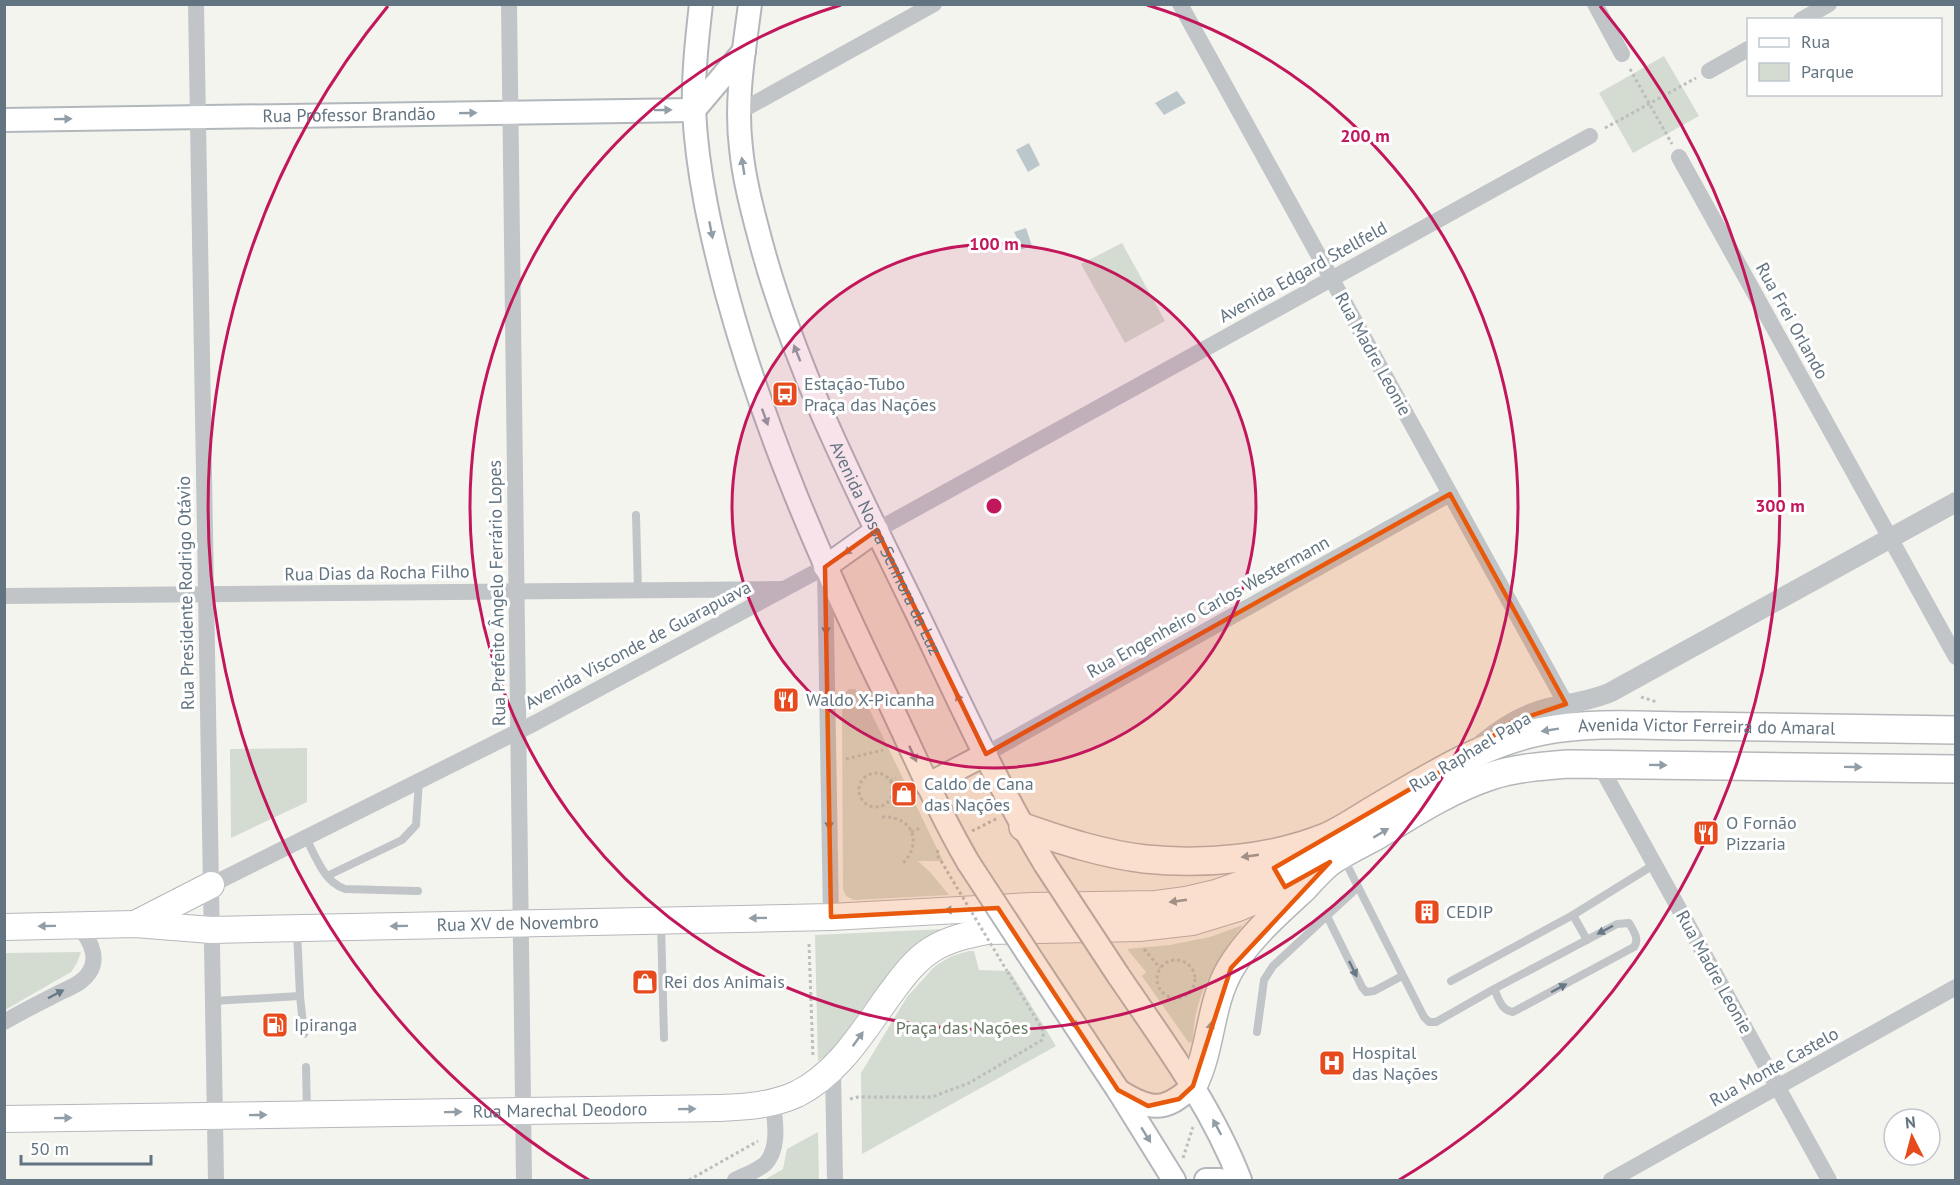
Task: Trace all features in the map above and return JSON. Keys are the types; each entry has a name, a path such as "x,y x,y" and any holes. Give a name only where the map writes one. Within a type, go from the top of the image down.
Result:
{"highway":[{"name":"Avenida Victor Ferreira do Amaral","path":"1462,759 1489,747 1543,731 1573,727 1956,730"},
{"name":"Rua Raphael Papa","path":"1333,851 1462,759"},
{"name":"Avenida Victor Ferreira do Amaral","path":"1490,776 1544,765 1599,764 1956,769"},
{"name":"Rua Raphael Papa","path":"1333,851 1490,776"},
{"path":"1023,828 1065,842 1144,859 1222,860 1263,854 1333,851"},
{"path":"1193,1086 1201,1070 1221,987 1231,968 1242,951 1333,851"}],"main road":[{"path":"701,4 694,110 710,224 735,325 767,423 825,567 927,785 968,862 1118,1090 1178,1172"},
{"name":"Avenida Nossa Senhora da Luz","path":"750,4 739,112 741,148 745,177 765,258 797,353 877,530 1023,828 1193,1086 1222,1137 1240,1180"},
{"path":"694,110 744,51"},
{"name":"Rua Professor Brandão","path":"4,120 694,110"},
{"path":"825,567 877,530"},
{"path":"927,785 986,754"},
{"name":"Rua Raphael Papa","path":"1032,906 1156,904 1186,900 1216,893 1244,883 1269,870 1333,851"},
{"name":"Rua Raphael Papa","path":"1048,930 1157,927 1203,919 1262,898 1333,851"},
{"path":"135,924 211,885"},
{"name":"Rua XV de Novembro","path":"4,927 135,924 211,930 831,917 1032,906"},
{"name":"Rua Marechal Deodoro","path":"4,1119 720,1108 773,1103 816,1082 823,1063 846,1054 905,974 931,950 950,940 987,931 1048,930"},
{"path":"1118,1090 1142,1104 1164,1106 1179,1099 1193,1086"},
{"path":"1206,1180 1220,1180"}],"street":[{"name":"Rua Presidente Rodrigo Otávio","path":"196,4 216,1180"},
{"name":"Rua Prefeito Ângelo Ferrário Lopes","path":"509,4 524,1180"},
{"path":"739,112 934,4"},
{"name":"Rua Madre Leonie","path":"1180,4 1566,704"},
{"path":"1595,4 1622,54"},
{"path":"1804,18 1828,4"},
{"path":"1709,71 1747,50"},
{"name":"Avenida Edgard Stellfeld","path":"877,530 1590,136"},
{"name":"Rua Frei Orlando","path":"1679,157 1956,657"},
{"name":"Rua Engenheiro Carlos Westermann","path":"986,754 1450,494"},
{"name":"Rua Raphael Papa","path":"1462,759 1512,722 1545,708 1611,692 1956,502"},
{"path":"825,567 831,917"},
{"name":"Avenida Visconde de Guarapuava","path":"211,885 519,732 825,567"},
{"name":"Rua Dias da Rocha Filho","path":"4,596 786,589"},
{"path":"1611,692 1612,714 1618,724 1629,726"},
{"name":"Rua Madre Leonie","path":"1599,764 1829,1180"},
{"path":"4,1022 81,981 91,969 94,959 93,948 87,936 77,925"},
{"name":"Rua Monte Castelo","path":"1611,1180 1634,1172 1778,1087 1956,987"},
{"path":"823,1063 835,1180"},
{"path":"735,1180 764,1165 769,1158 775,1135 773,1103"}],"lane":[{"path":"636,515 639,591"},
{"path":"327,876 402,840 416,825 419,781"},
{"path":"306,838 327,876 336,886 345,889 418,891"},
{"path":"1333,851 1358,887 1402,976 1429,1022 1436,1022 1494,989 1623,922 1629,923 1637,939 1634,947 1513,1012 1503,1008 1494,989"},
{"path":"1451,981 1573,915 1655,864"},
{"path":"1257,1032 1264,980 1273,966 1358,887"},
{"path":"1573,915 1587,940"},
{"path":"1327,916 1366,992 1374,991 1402,976"},
{"path":"661,920 663,1038"},
{"path":"297,928 304,1034"},
{"path":"213,1001 300,996"},
{"path":"306,1067 307,1114"}],"path":[{"path":"1622,54 1679,157"},
{"path":"1590,136 1709,71"},
{"path":"846,759 882,750"},
{"path":"870,774 881,774 890,781 891,797 884,804 874,806 864,802 861,798 859,787 870,774"},
{"path":"890,781 896,778"},
{"path":"882,817 891,816 900,819 912,832 913,849 902,864"},
{"path":"965,834 996,819"},
{"path":"912,832 920,828"},
{"path":"858,1097 932,1097 969,1083 1042,1040 1044,1032 941,861 938,848"},
{"path":"809,944 823,1063"},
{"path":"1140,944 1160,968"},
{"path":"1170,961 1183,961 1188,964 1195,975 1194,987 1185,997 1166,996 1158,987 1157,974 1160,968 1170,961"},
{"path":"1178,1172 1193,1126"},
{"path":"689,1180 766,1136"}],"highlighted area":[{"path":"1450,494 1566,704 1512,722 1462,759 1274,868 1285,887 1330,862 1231,968 1193,1086 1179,1099 1148,1106 1118,1090 998,908 831,917 825,567 877,530 986,754"}],"green space":[{"path":"1664,56 1699,116 1633,153 1599,93"},
{"path":"1122,243 1165,321 1125,343 1081,264"},
{"path":"849,689 855,689 864,698 943,861 918,861 949,895 854,900 846,896 843,889 842,708 844,694"},
{"path":"307,748 307,802 231,838 230,749"},
{"path":"1243,925 1210,975 1200,998 1192,1042 1189,1043 1142,976 1146,972 1127,949 1170,945 1210,937"},
{"name":"Praça das Nações","path":"944,929 926,940 895,968 831,1052 818,1061 815,935"},
{"name":"Praça das Nações","path":"974,951 979,970 1010,971 1056,1046 862,1154 861,1073 907,997 935,966 952,956"},
{"path":"81,952 71,972 5,1010 5,953"},
{"path":"818,1132 819,1180 764,1180 783,1169 787,1149"}],"shaded area":[{"path":"1177,91 1186,103 1164,115 1155,103"},
{"path":"1029,143 1040,165 1028,172 1016,150"},
{"path":"1026,228 1032,246 1013,252 1010,245 1017,238 1014,232"}],"place":[{"name":"Estação-Tubo Praça das Nações","path":"785,394"},
{"name":"Waldo X-Picanha","path":"786,700"},
{"name":"Caldo de Cana das Nações","path":"904,794"},
{"name":"O Fornão Pizzaria","path":"1706,833"},
{"name":"CEDIP","path":"1427,912"},
{"name":"Rei dos Animais","path":"645,982"},
{"name":"Ipiranga","path":"275,1025"},
{"name":"Hospital das Nações","path":"1332,1063"}]}
